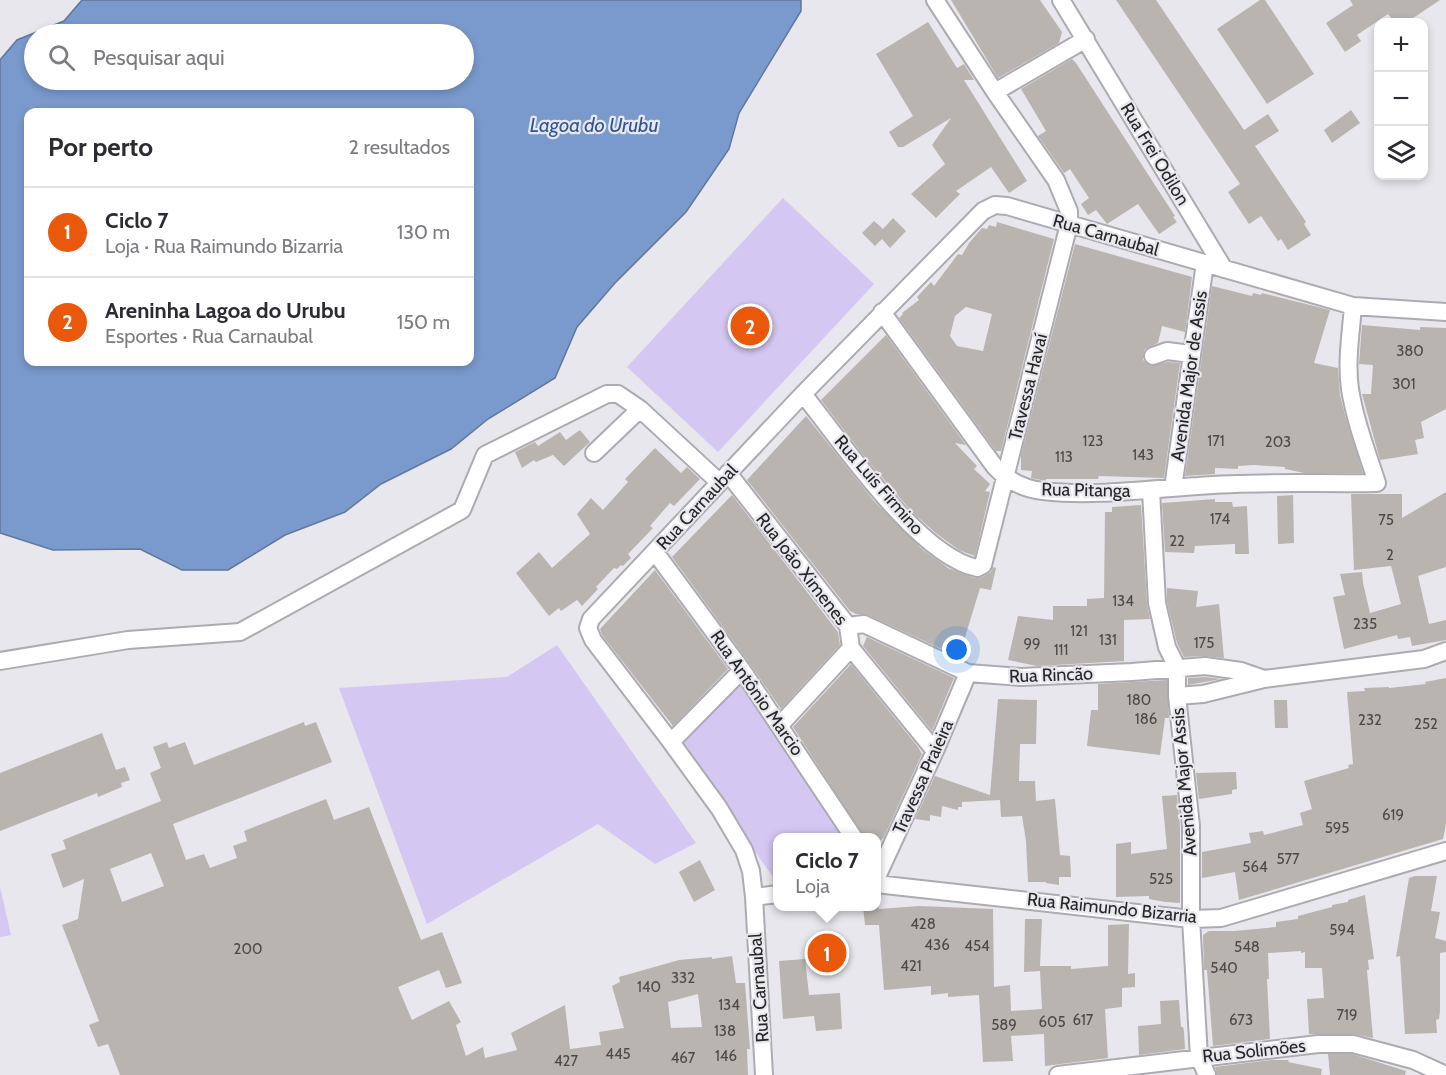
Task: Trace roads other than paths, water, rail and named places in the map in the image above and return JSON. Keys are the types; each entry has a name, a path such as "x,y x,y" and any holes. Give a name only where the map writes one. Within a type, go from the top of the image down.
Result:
{"street":[{"path":"935,0 1056,180 1069,211 1069,224"},
{"name":"Rua Frei Odilon","path":"1061,0 1224,269"},
{"path":"995,92 1086,39"},
{"name":"Rua Carnaubal","path":"765,1075 754,897 751,871 744,850 719,808 592,640 588,628 591,619 882,312 983,211 995,205 1007,206 1353,306 1446,312"},
{"name":"Travessa Havaí","path":"988,549 1069,224"},
{"name":"Avenida Major de Assis","path":"1173,488 1205,263"},
{"name":"Rua Pitanga","path":"882,312 995,467 1006,478 1022,486 1041,491 1072,493 1151,490 1199,485 1377,483 1357,421 1350,388 1349,357 1353,306"},
{"path":"1153,356 1167,351 1191,354"},
{"name":"Rua João Ximenes","path":"0,662 128,640 240,632 462,510 485,455 607,394 618,394 640,409 723,478 848,626 850,648 935,751"},
{"name":"Rua Luís Firmino","path":"803,394 886,498 922,536 942,552 967,566 977,568 983,565 988,549"},
{"path":"594,453 640,409"},
{"name":"Avenida Major Assis","path":"1151,490 1157,603 1167,647 1177,667 1191,826 1191,919 1199,1057 1207,1075"},
{"name":"Rua Antônio Marcio","path":"655,552 742,670 851,833"},
{"name":"Rua Rincão","path":"848,626 864,624 968,673 1021,677 1132,672 1177,667 1222,667 1264,679"},
{"path":"780,725 850,648"},
{"name":"Rua Rincão","path":"1178,696 1203,694 1264,679 1424,659 1446,651"},
{"path":"671,742 742,670"},
{"name":"Travessa Praieira","path":"881,868 968,673"},
{"name":"Rua Raimundo Bizarria","path":"881,878 1191,919 1221,918 1446,851"},
{"path":"754,897 773,895"},
{"name":"Rua Solimões","path":"1058,1075 1131,1071 1199,1057 1330,1044 1353,1044 1413,1060 1446,1075"}],"water":[{"name":"Lagoa do Urubu","path":"82,0 801,0 801,11 739,113 729,149 686,212 615,283 577,327 555,378 488,419 451,449 381,484 345,512 285,535 228,570 182,570 140,549 53,550 0,533 0,60 17,40 24,37 24,90 474,90 474,24 57,24 64,21"}],"place":[{"name":"Areninha Lagoa do Urubu","path":"750,326"},
{"name":"Ciclo 7","path":"827,953"}]}
